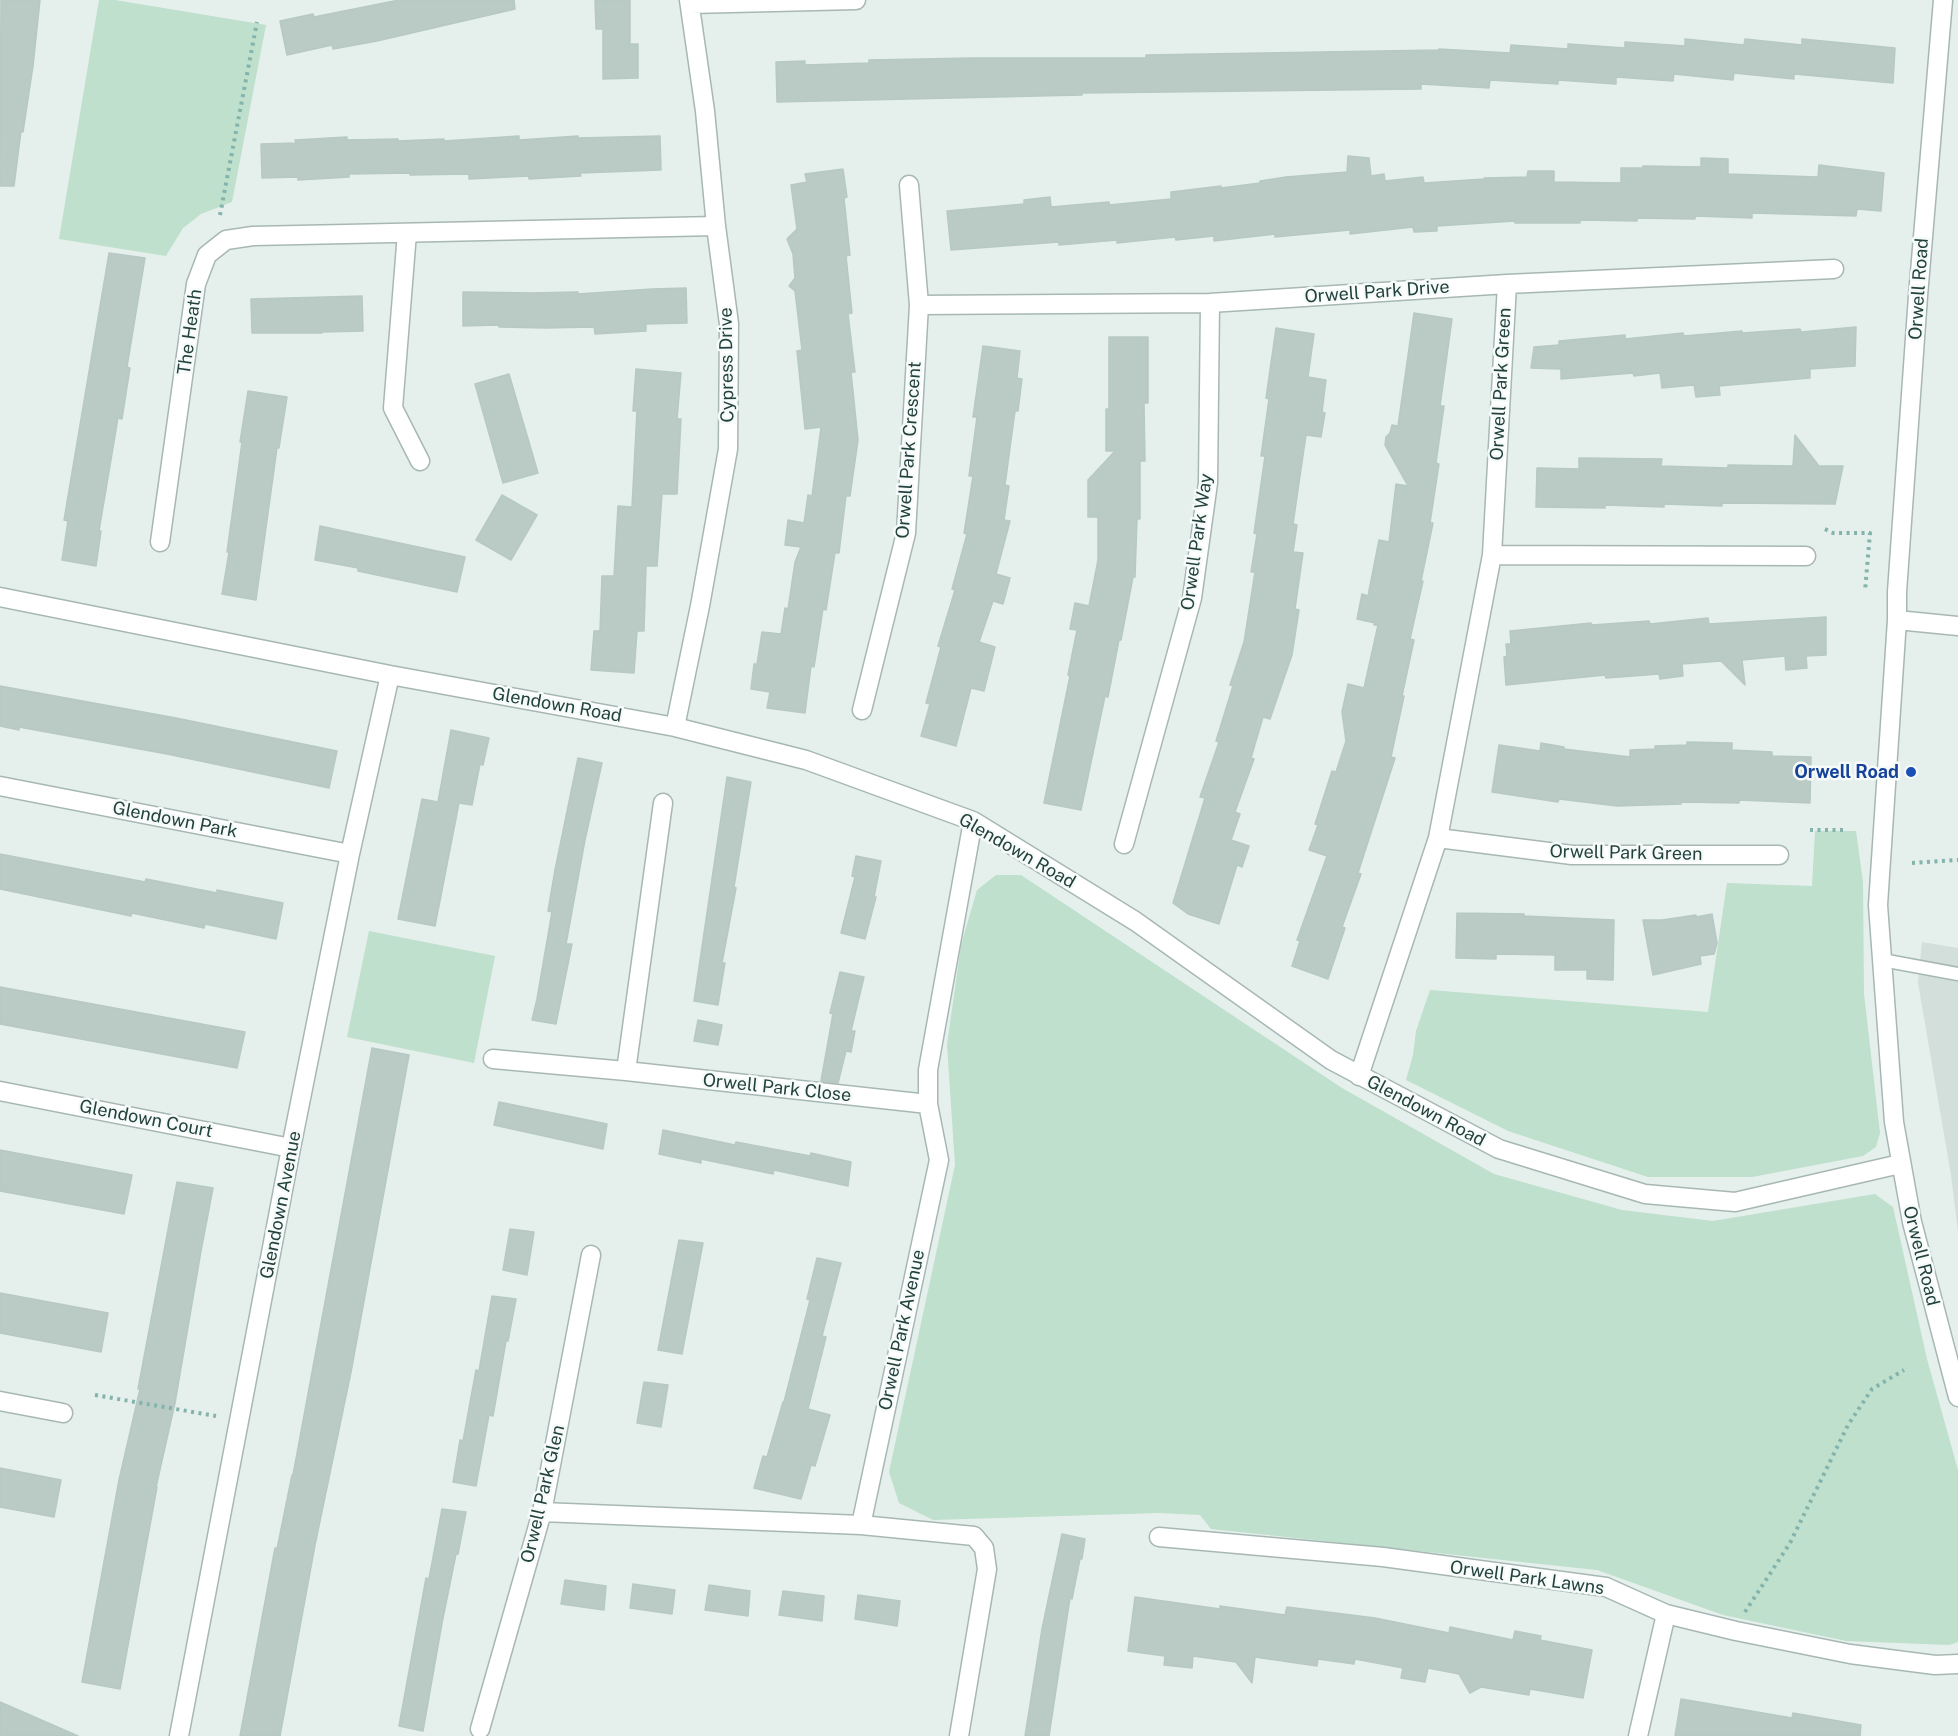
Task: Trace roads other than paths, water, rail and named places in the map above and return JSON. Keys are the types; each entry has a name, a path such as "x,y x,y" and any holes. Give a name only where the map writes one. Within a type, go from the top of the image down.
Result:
{"street":[{"path":"690,2 856,0"},
{"name":"Orwell Road","path":"1943,0 1918,296 1878,906 1893,1122 1912,1222 1958,1396"},
{"name":"Cypress Drive","path":"675,726 729,449 729,324 690,2"},
{"name":"Orwell Park Crescent","path":"862,710 906,533 919,305 909,185"},
{"name":"The Heath","path":"160,542 196,284 207,255 226,240 252,236 716,226"},
{"path":"407,233 393,408 420,461"},
{"name":"Orwell Park Drive","path":"919,305 1210,303 1507,284 1834,269"},
{"name":"Orwell Park Green","path":"1359,1076 1438,838 1492,555 1507,284"},
{"name":"Orwell Park Way","path":"1124,844 1192,598 1208,483 1210,303"},
{"path":"1492,555 1806,556"},
{"name":"Glendown Road","path":"0,597 390,675 675,726 806,760 973,821 1135,921 1331,1060 1499,1149 1645,1194 1735,1202 1900,1164"},
{"path":"1898,620 1958,626"},
{"name":"Glendown Avenue","path":"179,1736 291,1148 350,854 390,675"},
{"name":"Glendown Park","path":"0,786 350,854"},
{"path":"626,1071 663,803"},
{"name":"Orwell Park Avenue","path":"861,1525 939,1160 928,1104 928,1070 973,821"},
{"name":"Orwell Park Green","path":"1438,838 1572,855 1779,855"},
{"name":"Orwell Park Close","path":"494,1059 928,1104"},
{"name":"Glendown Court","path":"0,1090 291,1148"},
{"name":"Orwell Park Glen","path":"480,1729 542,1512 591,1255"},
{"path":"0,1401 63,1413"},
{"path":"542,1512 861,1525 974,1536 984,1548 987,1569 959,1736"},
{"name":"Orwell Park Lawns","path":"1159,1537 1383,1557 1606,1587 1666,1614 1736,1631 1850,1654 1935,1665 1958,1664"},
{"path":"1638,1736 1666,1614"}],"lane":[{"path":"1882,960 1958,974"}],"place":[{"name":"Orwell Road","path":"1911,772"}]}
